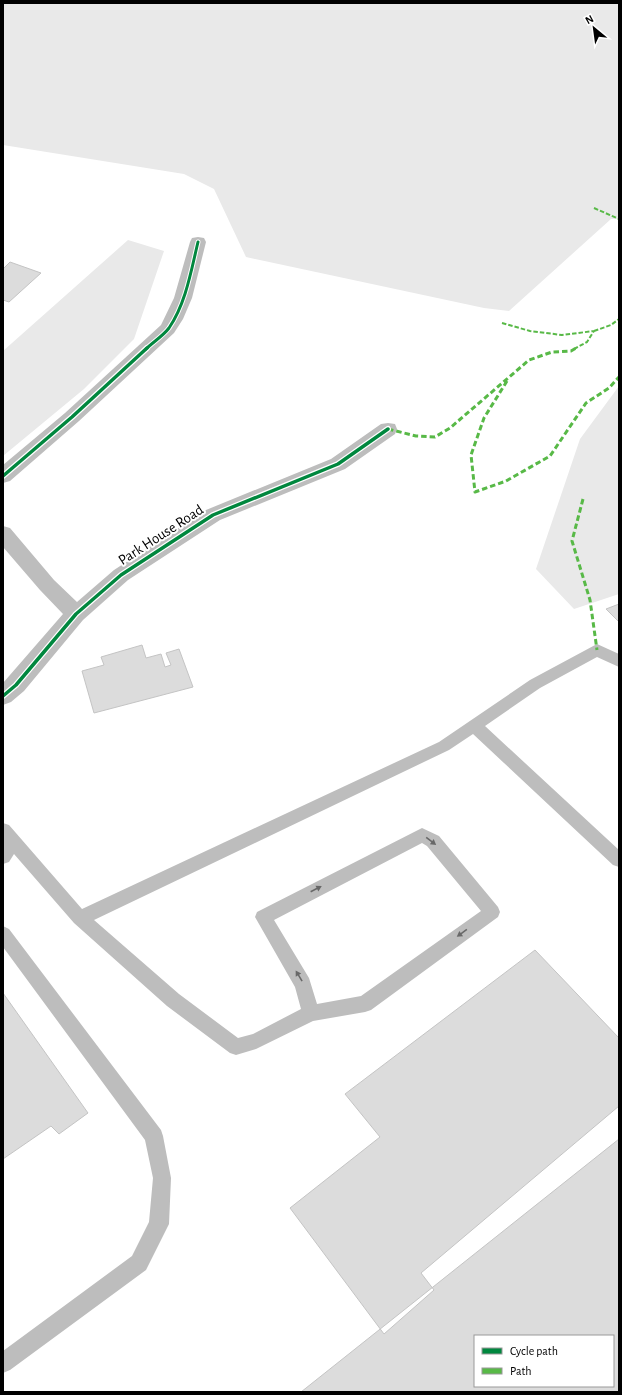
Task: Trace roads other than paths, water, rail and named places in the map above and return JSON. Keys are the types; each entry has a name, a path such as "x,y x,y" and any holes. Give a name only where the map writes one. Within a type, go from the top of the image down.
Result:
{"street":[{"path":"3,476 72,417 168,329 178,315 185,296 198,242"},
{"name":"Park House Road","path":"3,696 16,685 76,614 121,575 213,515 338,464 388,429"},
{"path":"3,533 47,585 76,614"}],"lane":[{"path":"80,918 444,746 535,684 597,650 619,661"},
{"path":"474,726 619,860"},
{"path":"8,836 80,918 173,1000 236,1047 256,1041 311,1013 365,1004 492,912 433,841 422,835 263,916 303,984 311,1013"},
{"path":"3,857 8,836"},
{"path":"3,934 154,1136 162,1178 159,1224 139,1263 3,1364"}]}
